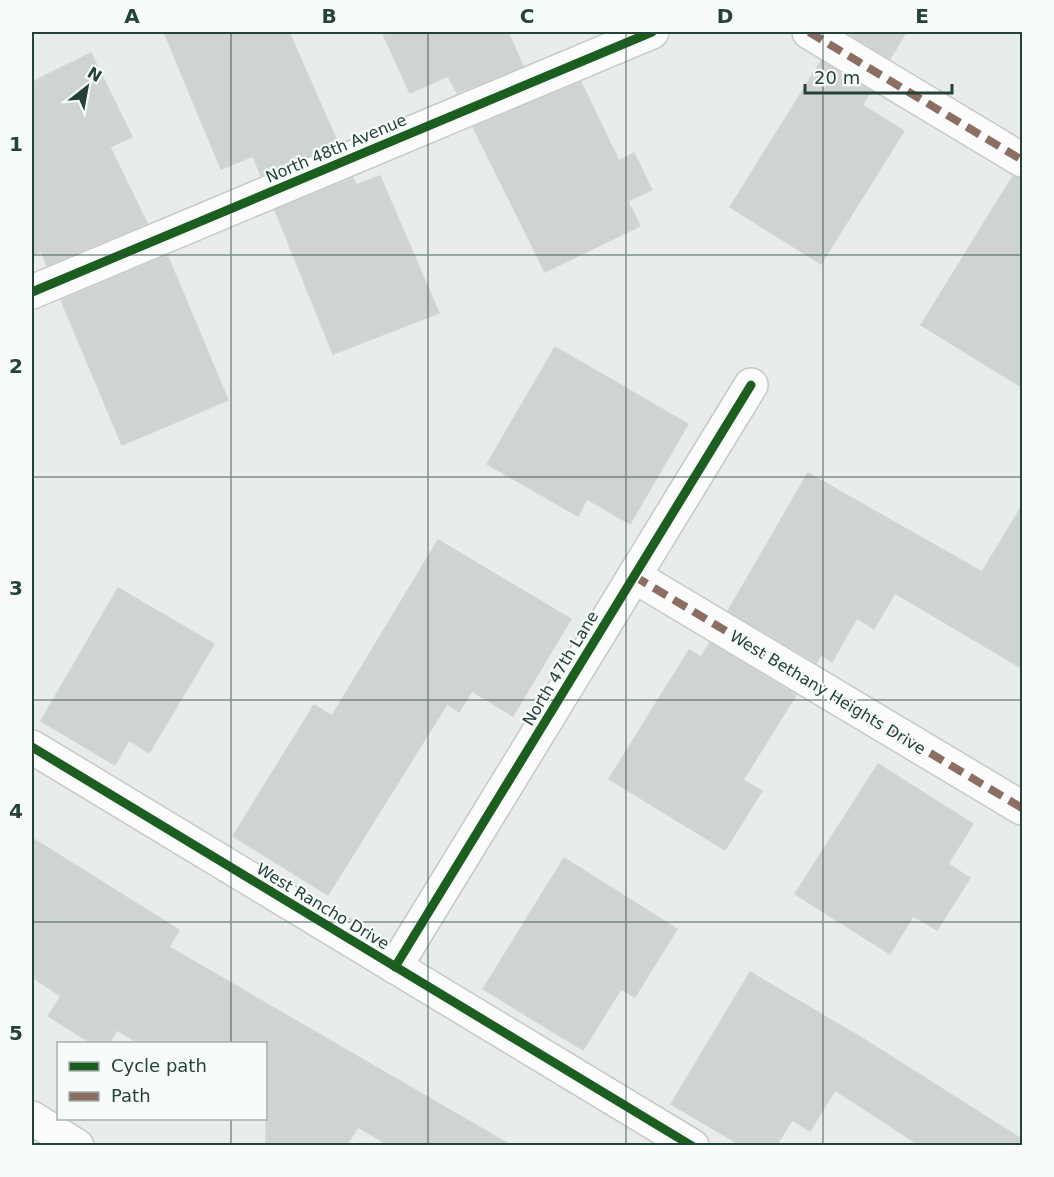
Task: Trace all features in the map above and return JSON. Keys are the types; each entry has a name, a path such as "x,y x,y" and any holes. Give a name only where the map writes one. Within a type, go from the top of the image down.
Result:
{"street":[{"name":"North 48th Avenue","path":"32,292 652,32"},
{"path":"809,32 1023,160"},
{"name":"North 47th Lane","path":"395,967 751,385"},
{"name":"West Bethany Heights Drive","path":"634,576 1023,808"},
{"name":"West Rancho Drive","path":"32,747 692,1146"},
{"path":"32,1118 77,1146"}],"building":[{"path":"164,32 289,32 338,143 261,176 253,156 221,169"},
{"path":"382,32 508,32 523,66 457,93 448,76 410,93"},
{"path":"845,32 906,32 890,59"},
{"path":"91,53 132,137 110,147 147,223 47,266 41,251 32,256 32,82"},
{"path":"821,61 871,91 862,105 904,131 821,264 730,207"},
{"path":"581,82 619,161 634,153 652,190 628,201 640,226 545,272 473,127"},
{"path":"380,176 439,313 333,354 275,210 353,178 356,185"},
{"path":"1013,176 1023,179 1023,388 921,325"},
{"path":"168,257 228,400 122,445 61,300"},
{"path":"555,347 688,424 630,524 587,499 578,516 487,464"},
{"path":"808,473 982,572 1023,504 1023,669 895,593 874,629 857,618 832,662 821,655 816,663 728,611"},
{"path":"438,540 571,619 513,716 472,691 459,712 447,704 328,895 233,836 314,705 332,716"},
{"path":"118,588 214,644 149,753 129,740 115,765 41,721"},
{"path":"710,643 796,695 743,780 762,791 725,850 609,779 689,650 701,657"},
{"path":"878,764 973,824 948,864 970,878 937,930 913,916 890,954 795,894"},
{"path":"32,838 179,930 169,947 512,1146 390,1146 358,1127 346,1146 266,1146 267,1042 137,1042 117,1030 110,1042 90,1042 48,1016 61,996 32,977"},
{"path":"564,858 677,929 635,997 621,989 583,1050 483,989"},
{"path":"750,972 865,1040 1023,1140 1023,1146 921,1146 835,1090 810,1131 792,1120 776,1146 742,1146 671,1104"}],"marked path":[{"path":"809,32 1022,160"},
{"path":"634,576 1022,808"}],"cycle path":[{"path":"32,292 652,32"},
{"path":"395,967 751,385"},
{"path":"32,747 692,1146"}]}
